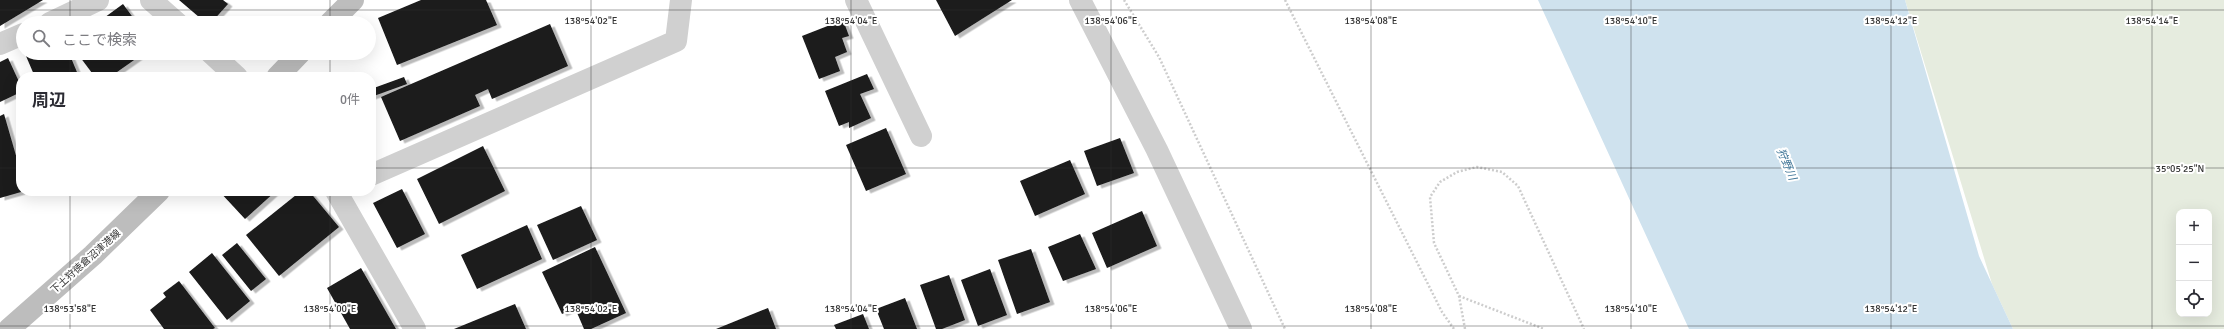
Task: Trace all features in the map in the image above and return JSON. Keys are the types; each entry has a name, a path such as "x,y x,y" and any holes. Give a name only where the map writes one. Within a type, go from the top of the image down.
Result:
{"main road":[{"path":"337,16 353,0"},
{"path":"282,72 293,60"},
{"name":"下土狩徳倉沼津港線","path":"8,329 93,255 154,196"}],"street":[{"path":"65,16 98,0"},
{"path":"151,0 169,16"},
{"path":"376,173 676,41 681,0"},
{"path":"856,0 921,136"},
{"path":"1080,0 1157,150 1241,329"},
{"path":"0,44 16,37"},
{"path":"219,60 232,72"},
{"path":"339,196 415,329"}],"path":[{"path":"1124,0 1159,58 1285,329"},
{"path":"1285,0 1442,312 1454,329"},
{"path":"1466,329 1459,296 1434,243 1430,197 1440,182 1457,172 1477,167 1502,172 1518,186 1584,329"},
{"path":"1459,296 1544,329"}],"shaded area":[{"path":"1905,0 2224,0 2224,329 2013,329 1992,284"}],"water":[{"name":"狩野川","path":"1538,0 1905,0 1979,256 2013,329 1689,329"}],"building":[{"path":"0,0 43,0 16,16 0,26"},
{"path":"179,0 223,0 228,4 217,16 198,16"},
{"path":"421,0 486,0 497,25 397,65 378,18"},
{"path":"936,0 1012,0 955,36"},
{"path":"123,4 132,16 107,16"},
{"path":"843,20 849,36 842,38 847,52 835,57 840,71 819,79 802,36"},
{"path":"550,24 568,66 492,99 488,89 475,95 480,106 400,141 381,97"},
{"path":"8,58 16,75 16,94 0,102 0,62"},
{"path":"28,60 72,60 77,72 33,72"},
{"path":"82,60 134,60 117,72 91,72"},
{"path":"867,74 874,89 860,94 871,118 849,128 849,122 839,126 825,91"},
{"path":"404,77 407,84 376,95 376,87"},
{"path":"4,114 16,156 16,193 0,198 0,116"},
{"path":"886,128 906,174 866,191 846,145"},
{"path":"1120,138 1134,173 1097,186 1084,151"},
{"path":"483,146 505,191 439,224 417,179"},
{"path":"1070,160 1085,194 1035,216 1020,181"},
{"path":"402,189 425,234 397,248 373,203"},
{"path":"224,196 270,196 245,219"},
{"path":"295,196 313,196 339,227 279,276 246,235"},
{"path":"581,206 597,240 553,260 537,225"},
{"path":"1142,211 1157,246 1107,268 1092,233"},
{"path":"527,225 542,259 477,289 461,255"},
{"path":"1080,234 1096,269 1063,281 1048,247"},
{"path":"237,243 266,279 251,291 222,255"},
{"path":"595,247 626,313 591,329 584,329 575,308 562,314 542,272"},
{"path":"1031,249 1050,302 1017,314 998,260"},
{"path":"212,253 250,301 227,320 189,272"},
{"path":"361,268 396,329 350,329 327,288"},
{"path":"990,269 1007,315 978,326 961,280"},
{"path":"949,275 965,320 942,329 936,329 920,285"},
{"path":"179,281 215,328 164,329 150,310 166,297 163,293"},
{"path":"905,298 917,329 884,329 876,309"},
{"path":"515,304 526,329 454,329"},
{"path":"768,308 776,329 716,329"},
{"path":"863,314 869,329 836,329 834,325"}]}
